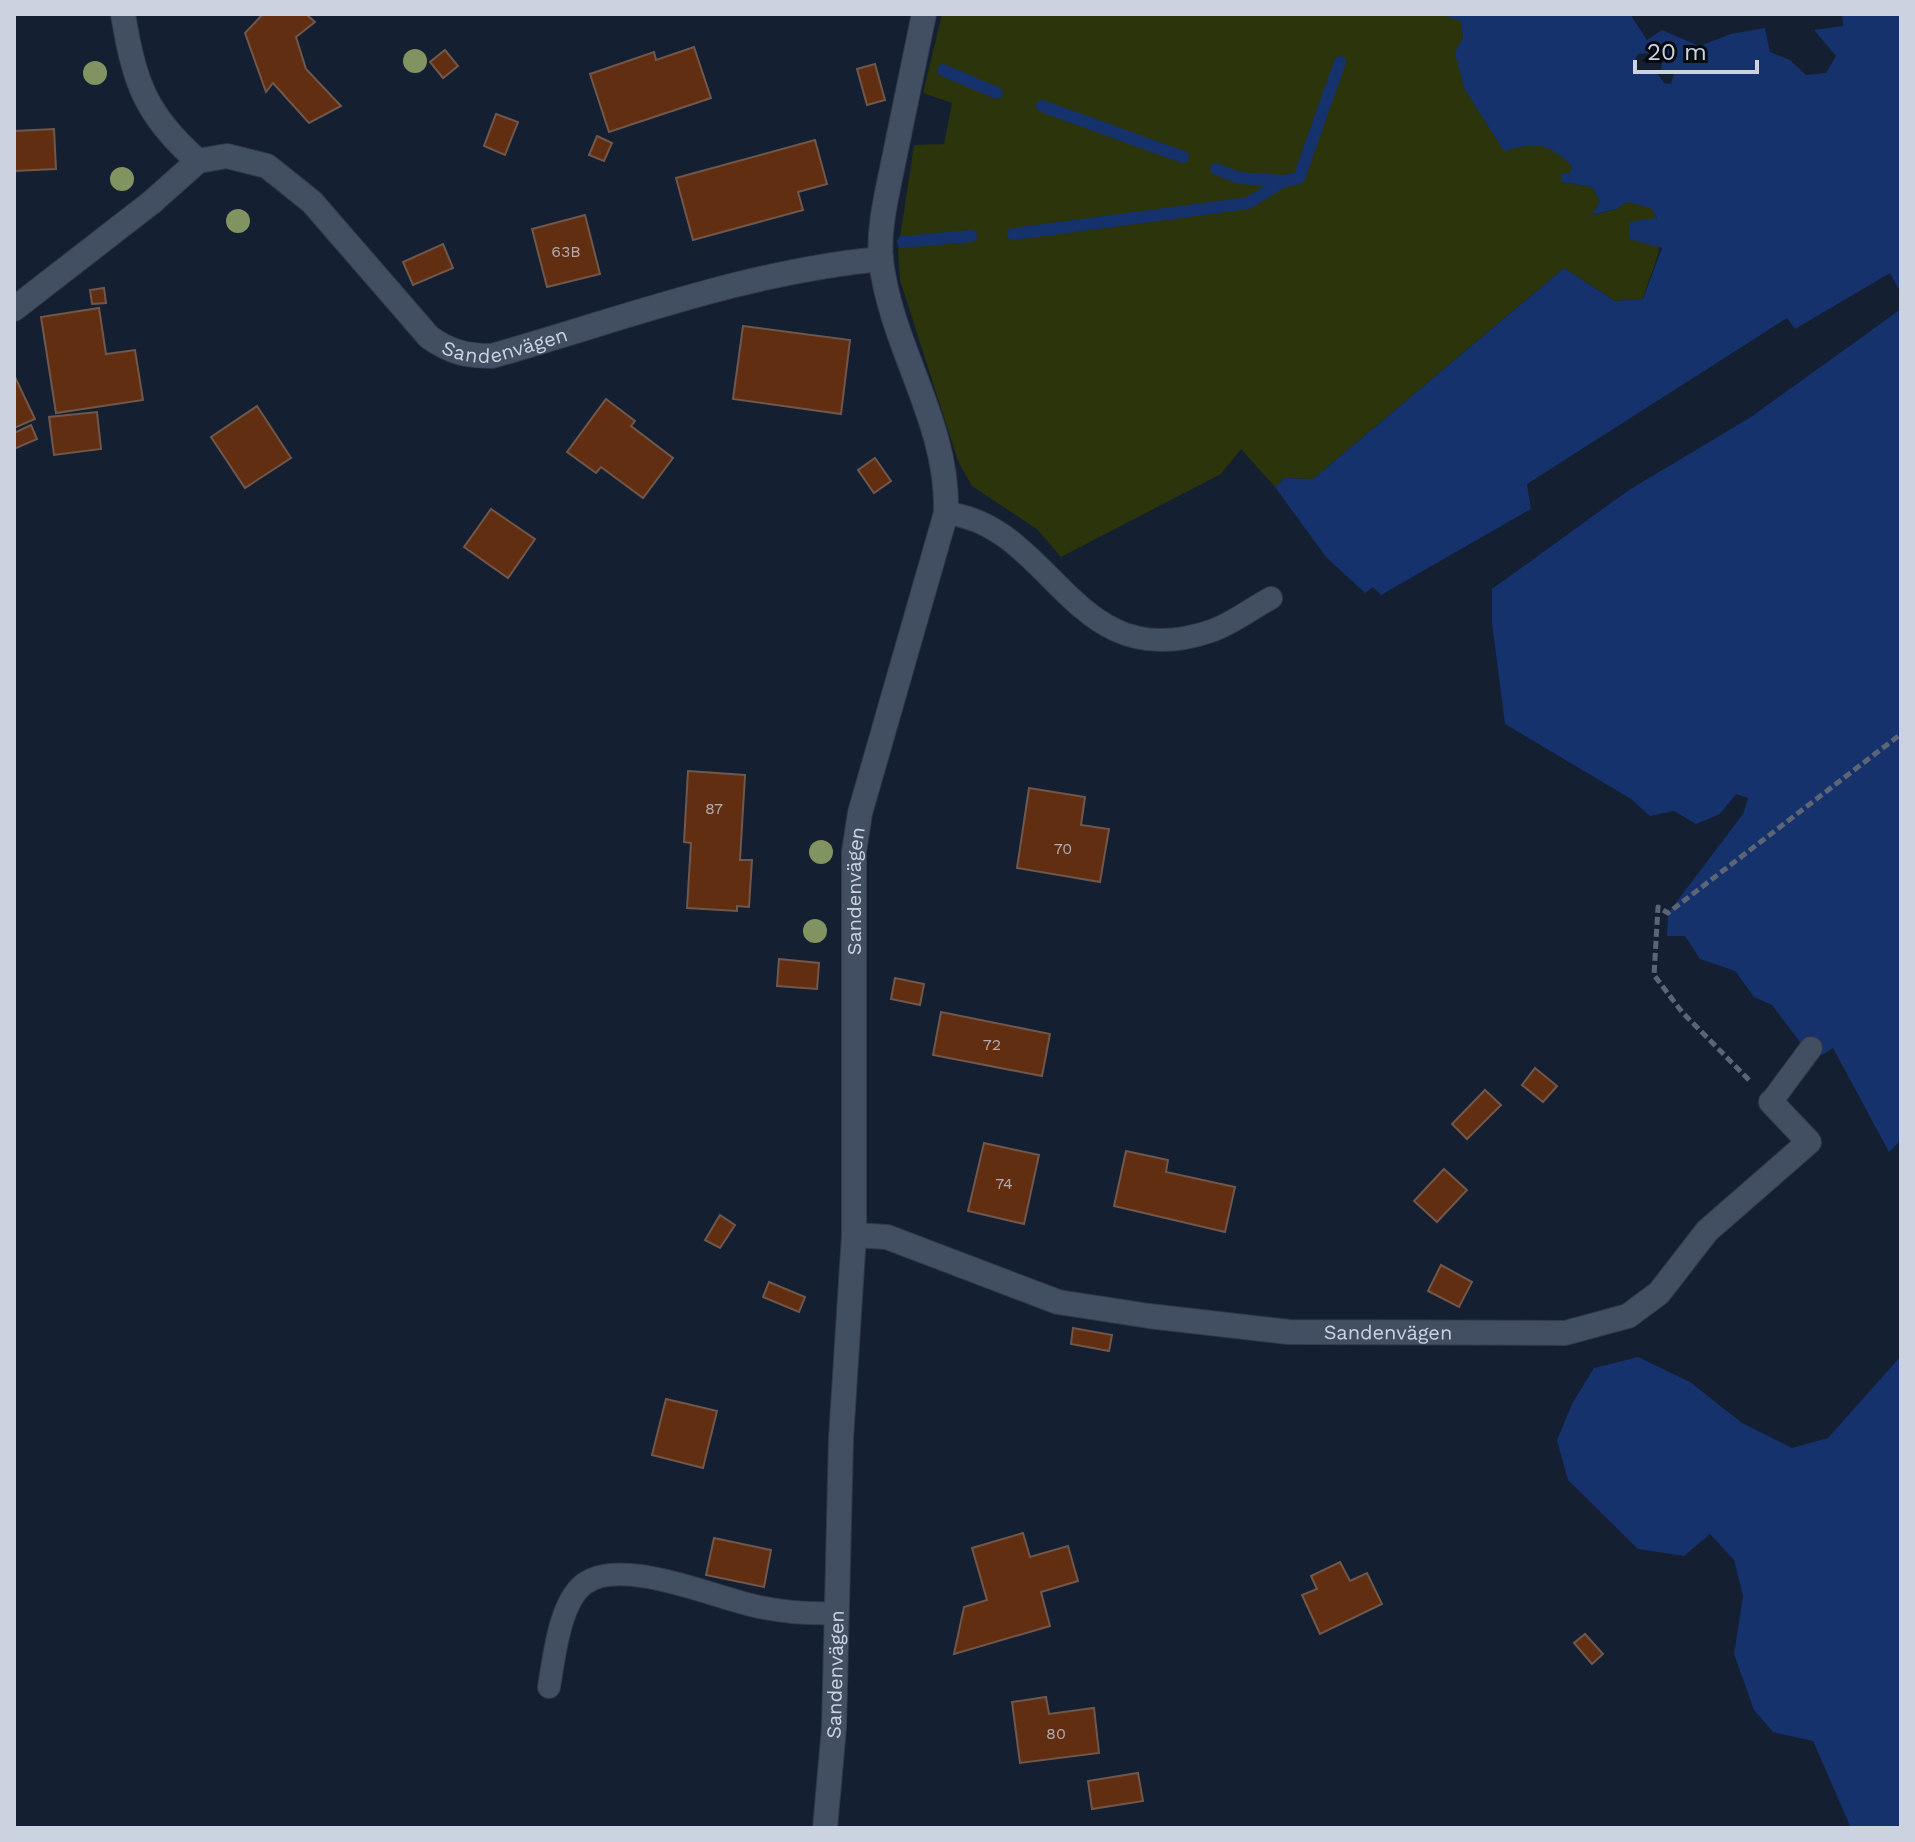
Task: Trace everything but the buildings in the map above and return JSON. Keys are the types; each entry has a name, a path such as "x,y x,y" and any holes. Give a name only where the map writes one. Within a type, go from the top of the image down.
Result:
{"street":[{"path":"14,309 152,202 198,161 170,137 147,105 134,77 123,14"},
{"name":"Sandenvägen","path":"825,1828 834,1728 834,1613 854,1235 854,852 860,813 946,513 944,465 929,407 889,300 881,259 884,210 924,14"},
{"name":"Sandenvägen","path":"198,161 227,156 267,166 312,202 429,337 450,352 471,356 492,356 756,280 834,263 881,259"},
{"name":"Sandenvägen","path":"854,1235 887,1237 1058,1302 1149,1316 1289,1332 1565,1333 1628,1316 1659,1293 1707,1231 1809,1142 1771,1102"}],"lane":[{"path":"946,513 968,516 996,530 1078,608 1112,630 1149,639 1212,631 1271,598"},
{"path":"1771,1102 1811,1048"},
{"path":"549,1687 559,1631 572,1599 583,1584 603,1576 640,1575 756,1606 799,1614 834,1613"}],"path":[{"path":"1771,1102 1682,1012 1654,975 1658,907 1668,913 1901,734"}],"green space":[{"path":"942,14 1442,14 1461,21 1463,38 1533,143 1555,150 1572,166 1571,173 1562,182 1592,187 1600,201 1593,215 1616,209 1627,202 1651,207 1657,219 1660,242 1643,299 1615,301 1564,268 1313,479 1285,478 1275,487 1241,449 1221,474 1061,557 1037,529 972,486 958,461 900,280 898,251 914,145 944,144 952,103 923,93"}],"water":[{"path":"1442,14 1630,14 1647,40 1662,30 1699,46 1731,34 1765,28 1770,52 1790,60 1806,75 1826,73 1836,56 1814,30 1843,26 1842,14 1901,14 1901,293 1890,273 1795,329 1787,318 1527,484 1531,509 1381,595 1373,587 1365,593 1326,557 1275,487 1285,478 1313,479 1564,268 1615,301 1643,299 1662,248 1629,239 1629,222 1657,218 1651,208 1627,202 1616,209 1592,215 1600,201 1592,187 1561,182 1561,174 1570,173 1572,166 1555,152 1533,145 1504,151 1464,88 1455,52 1463,38 1461,22","holes":["1663,52 1661,72 1674,72 1671,84 1664,83 1658,74 1636,73 1633,65 1638,54"]},
{"path":"1901,309 1901,1140 1889,1152 1833,1048 1822,1055 1802,1045 1772,1005 1754,997 1735,971 1700,959 1685,936 1667,936 1668,913 1743,814 1748,798 1736,794 1720,814 1696,824 1674,811 1650,816 1631,799 1505,724 1492,623 1492,589 1629,490 1751,417"},
{"path":"1901,1356 1901,1828 1851,1828 1813,1741 1773,1732 1754,1710 1734,1654 1743,1596 1734,1560 1710,1534 1684,1556 1638,1549 1568,1480 1557,1440 1573,1402 1594,1368 1638,1357 1690,1382 1742,1423 1792,1448 1828,1438"}],"waterway":[{"path":"1013,234 1248,203 1284,181 1299,178 1340,62"},
{"path":"943,70 997,93"},
{"path":"1042,106 1183,157"},
{"path":"1216,169 1240,178 1284,181"},
{"path":"903,242 971,236"}]}
